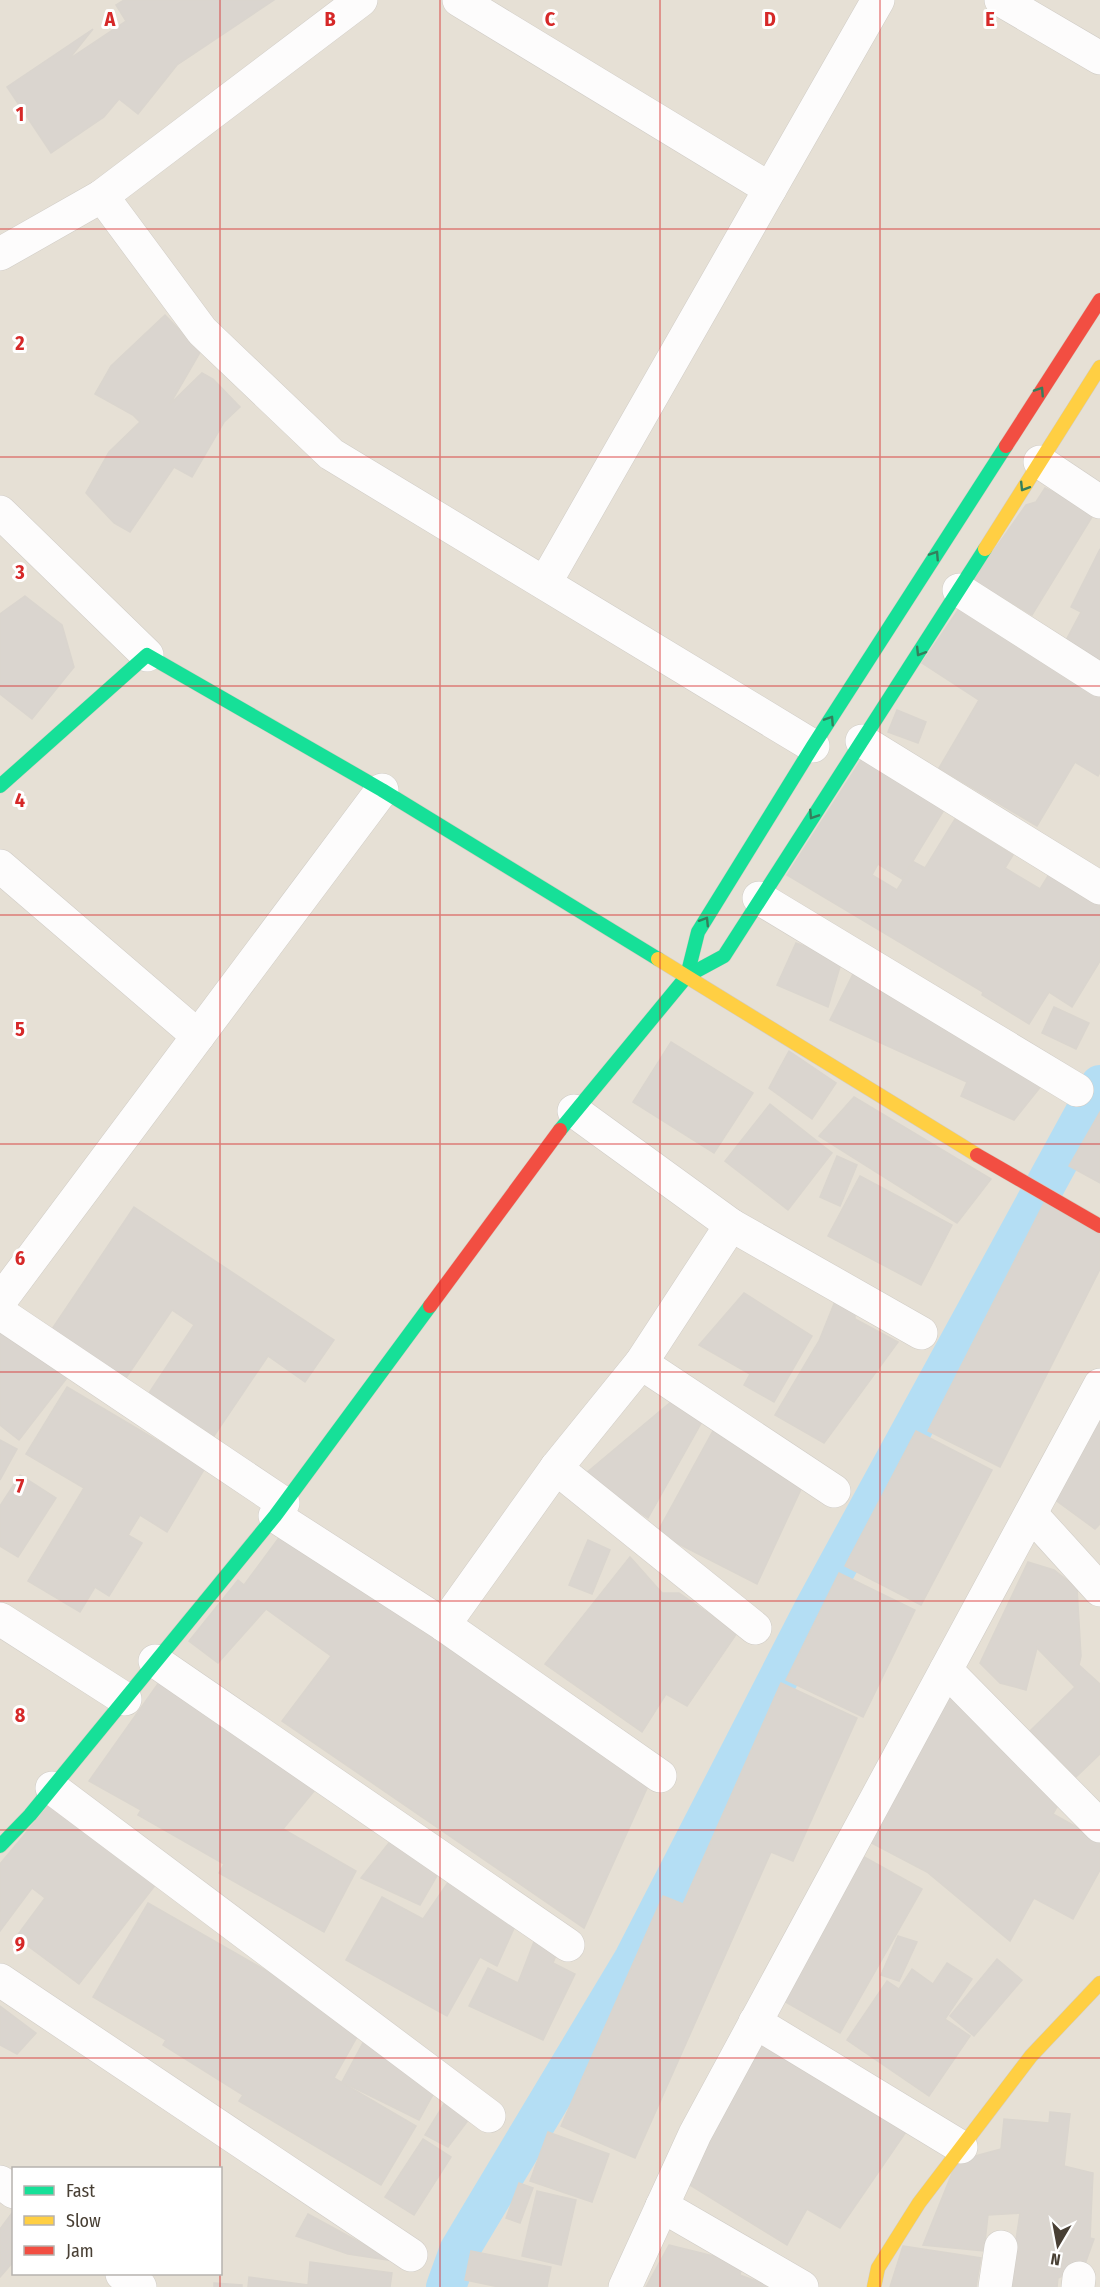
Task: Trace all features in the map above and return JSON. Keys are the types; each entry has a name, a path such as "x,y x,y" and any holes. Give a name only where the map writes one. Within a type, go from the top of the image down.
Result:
{"street":[{"path":"0,254 102,196 361,0"},
{"path":"459,0 770,189"},
{"path":"545,583 878,0"},
{"path":"1001,0 1100,58"},
{"path":"102,196 202,331 332,453 813,746"},
{"path":"687,976 698,932 813,746 1100,300"},
{"path":"0,1846 52,1788 279,1509 574,1111 687,976 724,956 1100,367"},
{"path":"1040,462 1100,502"},
{"path":"0,512 147,655 381,790 1020,1181 1100,1226"},
{"path":"959,590 1100,680"},
{"path":"0,786 147,655"},
{"path":"862,741 1100,888"},
{"path":"0,1301 381,790"},
{"path":"0,866 198,1036"},
{"path":"759,898 1077,1090"},
{"path":"574,1111 731,1225 921,1333"},
{"path":"444,1624 556,1468 641,1363 731,1225"},
{"path":"0,1313 660,1776"},
{"path":"641,1363 834,1491"},
{"path":"625,2287 695,2134 1100,1385"},
{"path":"556,1468 755,1628"},
{"path":"1031,1514 1100,1590"},
{"path":"0,1619 125,1699"},
{"path":"155,1661 568,1945"},
{"path":"946,1670 1100,1826"},
{"path":"52,1788 489,2115"},
{"path":"0,1980 411,2255"},
{"path":"874,2287 878,2268 918,2203 1030,2056 1100,1983"},
{"path":"755,2022 960,2147"},
{"path":"0,2181 12,2190"},
{"path":"662,2206 802,2287"},
{"path":"995,2287 1001,2247"},
{"path":"123,2275 140,2287"}],"shaded area":[{"path":"0,0 1100,0 1100,2287 0,2287"}],"building":[{"path":"124,0 274,0 177,65 138,114 119,99 104,117 51,153 7,87 93,29 69,59 126,21 116,5"},
{"path":"165,315 192,343 202,349 170,404 202,373 213,379 240,407 224,422 192,477 174,467 130,532 114,523 86,493 109,452 140,422 133,415 95,394 111,366"},
{"path":"1045,488 1095,512 1032,615 973,580 1026,505 1036,502"},
{"path":"1100,549 1100,665 1063,646 1081,612 1071,607"},
{"path":"25,596 62,625 74,667 32,719 0,694 0,614"},
{"path":"960,607 1100,691 1100,772 1098,776 1075,762 1037,826 939,768 979,700 922,663"},
{"path":"897,710 926,722 918,743 888,732"},
{"path":"863,757 947,805 902,879 878,864 872,875 897,890 914,862 925,868 955,819 1013,855 1005,868 1040,889 1051,871 1100,903 1100,961 1072,1007 1049,992 1029,1024 982,995 983,992 787,875"},
{"path":"796,943 842,960 828,1007 777,985"},
{"path":"855,970 1042,1085 1014,1120 961,1096 967,1082 830,1020"},
{"path":"1054,1007 1089,1023 1076,1049 1042,1033"},
{"path":"671,1042 753,1093 714,1153 633,1102"},
{"path":"789,1051 836,1083 812,1119 769,1088"},
{"path":"854,1097 991,1179 957,1223 819,1136"},
{"path":"770,1104 832,1153 788,1210 725,1161"},
{"path":"1100,1112 1100,1183 1069,1166"},
{"path":"837,1156 857,1165 840,1206 820,1197"},
{"path":"860,1176 952,1225 921,1285 828,1236"},
{"path":"1045,1201 1100,1229 1100,1269 1000,1467 928,1431"},
{"path":"134,1207 334,1340 305,1382 268,1356 214,1436 149,1393 194,1325 172,1310 126,1378 52,1329"},
{"path":"744,1293 812,1336 774,1402 744,1385 750,1374 699,1345"},
{"path":"838,1294 855,1302 855,1319 898,1342 824,1443 775,1415 819,1341"},
{"path":"0,1324 70,1374 19,1440 0,1425"},
{"path":"67,1387 185,1457 212,1456 167,1532 140,1515 128,1535 142,1543 109,1596 95,1587 80,1612 28,1581 84,1488 26,1454"},
{"path":"671,1402 704,1418 648,1518 584,1475"},
{"path":"1100,1417 1100,1524 1095,1529 1050,1496"},
{"path":"714,1429 765,1458 777,1474 802,1487 757,1584 657,1533"},
{"path":"916,1431 992,1470 921,1605 845,1566"},
{"path":"0,1440 17,1449 0,1480"},
{"path":"20,1475 56,1498 18,1557 0,1546 0,1506"},
{"path":"281,1535 361,1581 648,1786 584,1928 282,1721 331,1656 266,1609 218,1663 189,1641 238,1580 244,1585"},
{"path":"588,1540 610,1550 592,1594 569,1585"},
{"path":"630,1557 662,1593 679,1593 737,1633 687,1706 666,1694 642,1732 545,1664"},
{"path":"1028,1562 1054,1570 1077,1588 1081,1656 1079,1665 1100,1684 1100,1754 1076,1777 1030,1731 1075,1687 1037,1648 1026,1690 1000,1683 980,1663"},
{"path":"839,1573 915,1610 863,1717 786,1680"},
{"path":"162,1678 315,1790 283,1829 356,1871 324,1932 219,1873 224,1864 138,1815 141,1810 89,1781"},
{"path":"781,1683 857,1718 793,1861 771,1852 635,2158 561,2126 663,1896 683,1904"},
{"path":"950,1689 1062,1798 1053,1814 1100,1840 1100,1870 1073,1919 1034,1898 1010,1941 927,1872 862,1838"},
{"path":"55,1798 160,1879 79,1984 16,1937 45,1898 32,1888 0,1931 0,1864"},
{"path":"389,1843 442,1867 420,1905 361,1878"},
{"path":"857,1853 922,1889 840,2033 775,1996"},
{"path":"453,1875 515,1926 497,1966 480,1957 447,2016 346,1960 382,1897 423,1919"},
{"path":"148,1903 286,1982 294,1991 357,2037 334,2078 416,2126 381,2185 239,2101 243,2095 163,2045 166,2040 93,1997"},
{"path":"898,1936 917,1942 899,1981 881,1975"},
{"path":"535,1939 558,1950 553,1963 575,1974 543,2040 469,2006 488,1968 518,1983"},
{"path":"997,1959 1022,1980 974,2036 950,2016"},
{"path":"947,1963 972,1979 945,2019 970,2036 929,2096 847,2040 887,1981 899,1989 912,1969 933,1984"},
{"path":"0,2006 36,2033 17,2054 0,2045"},
{"path":"365,2039 436,2089 419,2120 342,2082"},
{"path":"758,2044 908,2129 840,2228 807,2209 787,2245 685,2182"},
{"path":"447,2099 472,2115 448,2147 425,2135"},
{"path":"1050,2112 1070,2114 1064,2166 1093,2173 1090,2238 1094,2239 1084,2267 1058,2278 1057,2287 1009,2287 1020,2213 988,2215 984,2251 923,2245 957,2161 1001,2149 1004,2119 1049,2123"},
{"path":"548,2132 609,2154 592,2202 530,2181"},
{"path":"423,2139 451,2157 414,2215 385,2197"},
{"path":"519,2183 533,2188 520,2223 506,2218"},
{"path":"537,2191 576,2200 561,2265 522,2256"},
{"path":"12,2213 12,2263 0,2277 0,2229"},
{"path":"308,2214 394,2261 348,2254 296,2236"},
{"path":"669,2245 742,2263 740,2275 772,2287 646,2287"},
{"path":"903,2246 981,2258 976,2287 890,2287"},
{"path":"471,2251 551,2267 547,2287 499,2287 465,2280"},
{"path":"310,2262 392,2273 390,2287 248,2287 249,2277 308,2285"},
{"path":"214,2283 242,2285 242,2287 214,2287"}],"waterway":[{"path":"446,2287 459,2251 634,1959 815,1607 1100,1085"}],"traffic: fast":[{"path":"687,976 698,932 813,746 1006,446"},
{"path":"560,1130 687,976 724,956 985,549"},
{"path":"0,786 147,655 382,790 658,959"},
{"path":"0,1846 30,1815 275,1516 430,1306"}],"traffic: slow":[{"path":"985,549 1100,367"},
{"path":"658,959 977,1155"},
{"path":"874,2287 878,2268 919,2203 1031,2056 1100,1983"}],"traffic: jam":[{"path":"1006,446 1100,300"},
{"path":"430,1306 560,1130"},
{"path":"977,1155 1100,1226"}]}
